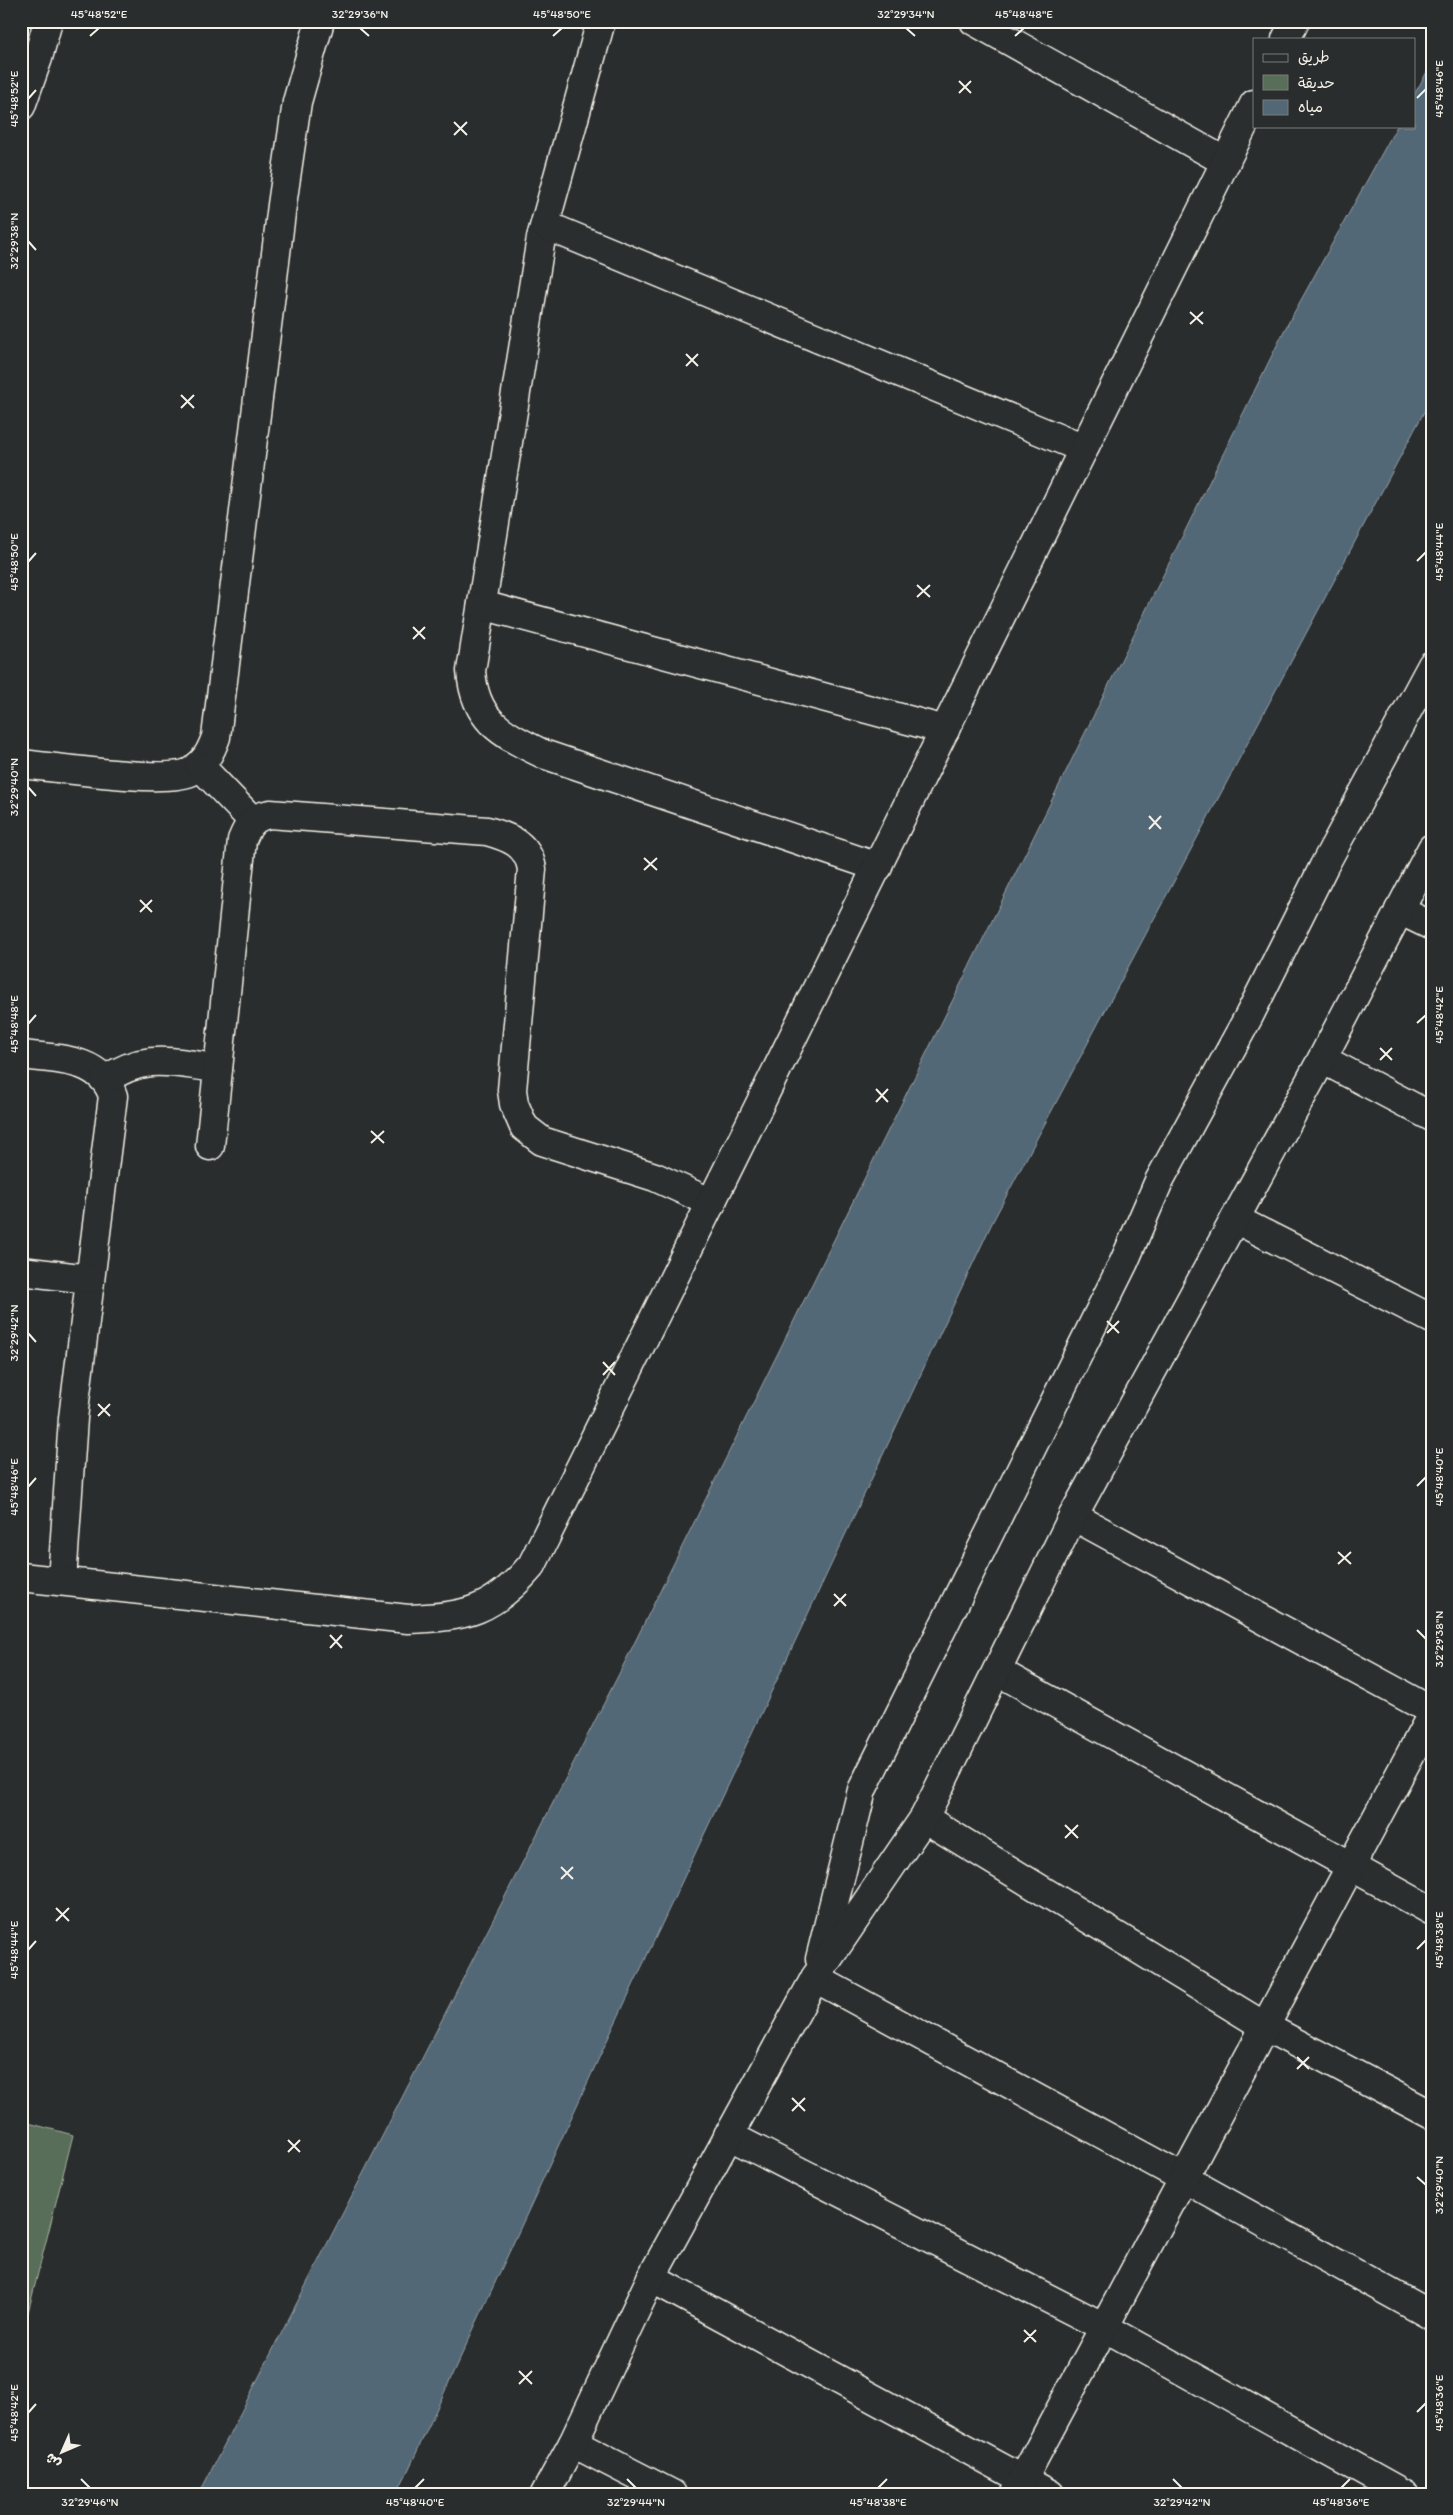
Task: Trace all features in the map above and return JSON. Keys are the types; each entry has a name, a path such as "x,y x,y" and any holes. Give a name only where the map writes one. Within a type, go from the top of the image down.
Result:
{"street":[{"path":"22,104 38,58 48,21"},
{"path":"21,764 152,776 175,776 191,772 212,749 216,737 282,205 297,102 320,21"},
{"path":"601,21 545,225 471,671 477,704 490,721 509,737 542,754 878,867"},
{"path":"974,21 1226,162"},
{"path":"1286,38 1295,21"},
{"path":"21,1577 408,1620 449,1618 482,1608 513,1587 532,1565 1253,106"},
{"path":"545,225 1084,449"},
{"path":"482,605 945,730"},
{"path":"815,1978 862,1790 1124,1262 1159,1182 1249,1016 1324,866 1432,665"},
{"path":"199,765 253,821"},
{"path":"210,1146 242,840 249,824 270,814 488,831 502,835 520,845 530,859 532,868 512,1090 518,1115 524,1126 542,1141 655,1177 712,1203"},
{"path":"545,2494 573,2443 651,2278 728,2134 815,1978 924,1818 1073,1516 1322,1059 1432,848"},
{"path":"1399,910 1432,926"},
{"path":"21,1055 69,1060 100,1073 112,1096 111,1119 89,1279 73,1418 62,1581"},
{"path":"1322,1059 1432,1117"},
{"path":"105,1080 121,1070 147,1061 218,1068"},
{"path":"1235,1219 1432,1319"},
{"path":"21,1271 89,1279"},
{"path":"1019,2486 1432,1712 1073,1516"},
{"path":"997,1670 1432,1911"},
{"path":"924,1818 1264,2026 1432,2115"},
{"path":"815,1978 1432,2316"},
{"path":"728,2134 1104,2327 1404,2494"},
{"path":"651,2278 1019,2486 1050,2494"},
{"path":"573,2443 672,2494"}],"green space":[{"path":"21,2121 73,2135 21,2340"}],"water":[{"path":"1432,63 1432,397 993,1221 604,2047 407,2473 396,2494 199,2494 621,1670 1285,329 1396,128 1416,128 1416,91"}]}
